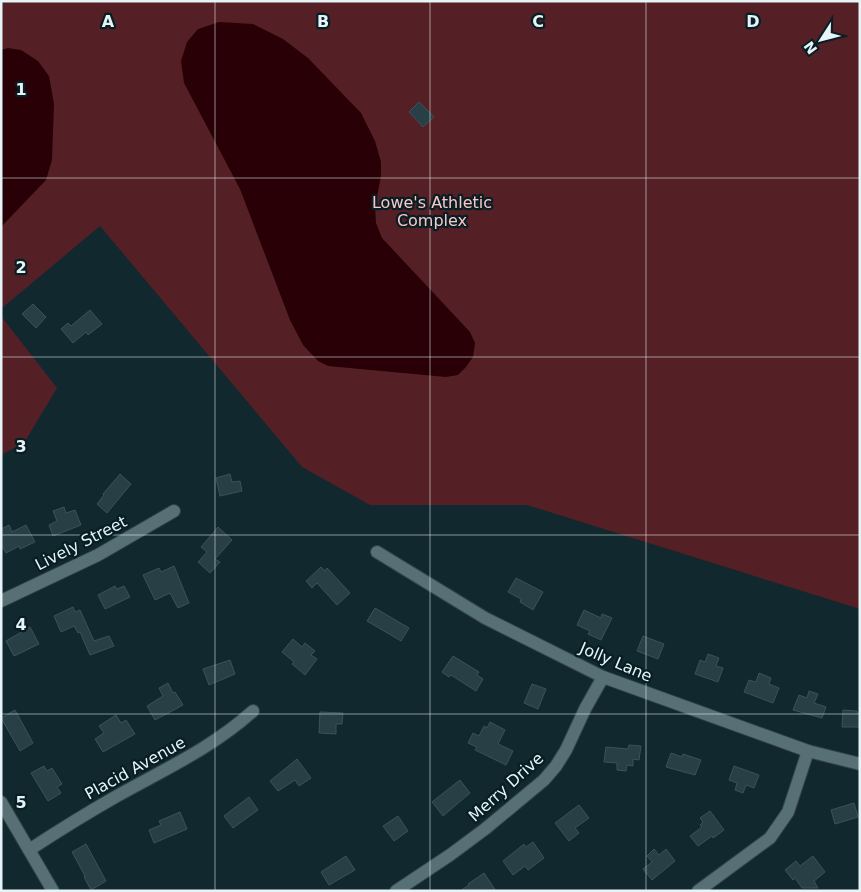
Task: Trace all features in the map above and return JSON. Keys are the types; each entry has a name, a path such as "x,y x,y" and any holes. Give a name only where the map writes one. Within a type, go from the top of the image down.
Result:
{"street":[{"name":"Lively Street","path":"1,600 98,555 174,511"},
{"name":"Jolly Lane","path":"377,552 485,618 603,677 808,751 860,764"},
{"name":"Merry Drive","path":"396,891 485,829 544,780 566,750 585,709 603,677"},
{"name":"Placid Avenue","path":"29,850 90,811 209,746 253,711"},
{"path":"698,891 770,838 788,812 808,751"},
{"path":"1,802 53,891"}],"green space":[{"name":"Lowe's Athletic Complex","path":"3,1 860,1 860,609 527,505 370,505 302,467 100,226 1,309 1,3"},
{"path":"1,316 57,388 24,443 1,455"}],"shaded area":[{"path":"219,22 253,24 283,39 308,58 361,113 375,141 381,162 381,176 375,207 376,223 382,238 470,332 475,343 473,357 458,375 446,377 328,366 318,361 303,345 290,320 240,189 184,83 181,61 187,42 198,29"},
{"path":"8,48 21,50 38,61 49,76 54,104 52,160 46,180 1,227 1,50"}],"building":[{"path":"419,102 434,117 423,127 409,112"},
{"path":"33,304 46,317 36,328 22,314"},
{"path":"90,310 102,324 88,335 86,332 73,343 61,329 68,323 71,326"},
{"path":"120,474 131,484 107,513 97,504"},
{"path":"230,474 232,482 240,481 242,491 220,496 216,478"},
{"path":"64,507 66,513 75,510 81,525 53,536 49,525 57,521 53,511"},
{"path":"9,525 12,532 26,525 35,542 20,549 19,546 6,553 1,544 1,529"},
{"path":"218,527 232,540 215,559 220,562 210,573 198,562 207,552 201,547"},
{"path":"174,566 189,603 178,608 170,593 155,600 143,575 159,568 161,572"},
{"path":"321,567 325,571 327,568 350,593 337,605 317,583 312,588 306,581"},
{"path":"516,578 543,592 533,610 520,602 521,599 508,592"},
{"path":"115,586 117,589 124,586 130,597 105,609 98,595"},
{"path":"73,607 75,612 80,610 94,641 109,636 114,646 90,655 80,632 78,633 74,626 61,632 54,616"},
{"path":"375,608 409,628 401,641 367,621"},
{"path":"584,610 601,618 602,614 612,618 601,640 588,634 590,631 577,625"},
{"path":"30,627 39,644 14,656 6,641"},
{"path":"643,636 664,644 658,659 637,651"},
{"path":"293,639 302,647 305,643 315,651 311,655 317,659 305,675 282,652"},
{"path":"708,654 719,658 716,666 723,668 718,682 695,674 700,660 705,662"},
{"path":"453,656 479,672 477,675 483,679 476,691 451,675 449,677 442,672"},
{"path":"230,660 235,674 209,685 203,669"},
{"path":"759,673 771,678 769,684 779,688 773,703 744,692 749,680 756,682"},
{"path":"168,683 173,693 175,692 183,705 155,720 147,706 163,696 159,688"},
{"path":"532,684 546,689 538,709 524,703"},
{"path":"809,691 818,694 814,703 826,707 822,718 793,710 799,695 807,698"},
{"path":"15,710 33,743 20,751 1,718"},
{"path":"843,710 860,713 860,727 842,727"},
{"path":"320,712 343,713 342,724 336,724 336,734 319,733"},
{"path":"116,715 121,723 126,720 135,734 103,752 95,739 104,733 99,726"},
{"path":"490,722 505,730 498,744 513,751 506,765 475,750 477,747 468,743 473,733 479,736 484,726 487,728"},
{"path":"629,745 641,746 639,760 633,759 633,766 627,765 626,771 617,770 617,763 604,762 606,747 628,749"},
{"path":"671,753 682,757 683,754 701,760 695,775 666,767"},
{"path":"297,759 311,778 299,786 295,780 278,791 270,781"},
{"path":"44,766 47,771 52,768 62,784 57,787 61,793 48,801 31,773"},
{"path":"734,766 759,775 754,788 746,785 743,793 735,790 737,783 729,780"},
{"path":"460,780 470,793 443,816 432,802"},
{"path":"249,797 258,810 233,828 224,816"},
{"path":"854,803 858,817 835,824 831,810"},
{"path":"579,805 589,818 575,828 579,833 569,841 555,823"},
{"path":"710,811 724,830 698,846 690,836 702,827 700,825 703,822 700,818"},
{"path":"180,812 187,829 154,843 149,830 161,825 159,821"},
{"path":"398,816 408,831 394,841 383,826"},
{"path":"533,842 544,858 528,870 525,866 513,875 503,861 524,844 526,847"},
{"path":"86,844 106,881 91,890 72,852"},
{"path":"654,849 659,855 666,849 675,861 652,880 643,869 652,862 647,856"},
{"path":"346,856 355,870 329,885 321,872"},
{"path":"813,856 825,872 814,881 818,888 802,888 795,878 793,880 785,870 796,861 800,866"},
{"path":"484,873 496,891 460,891 468,884"}]}
